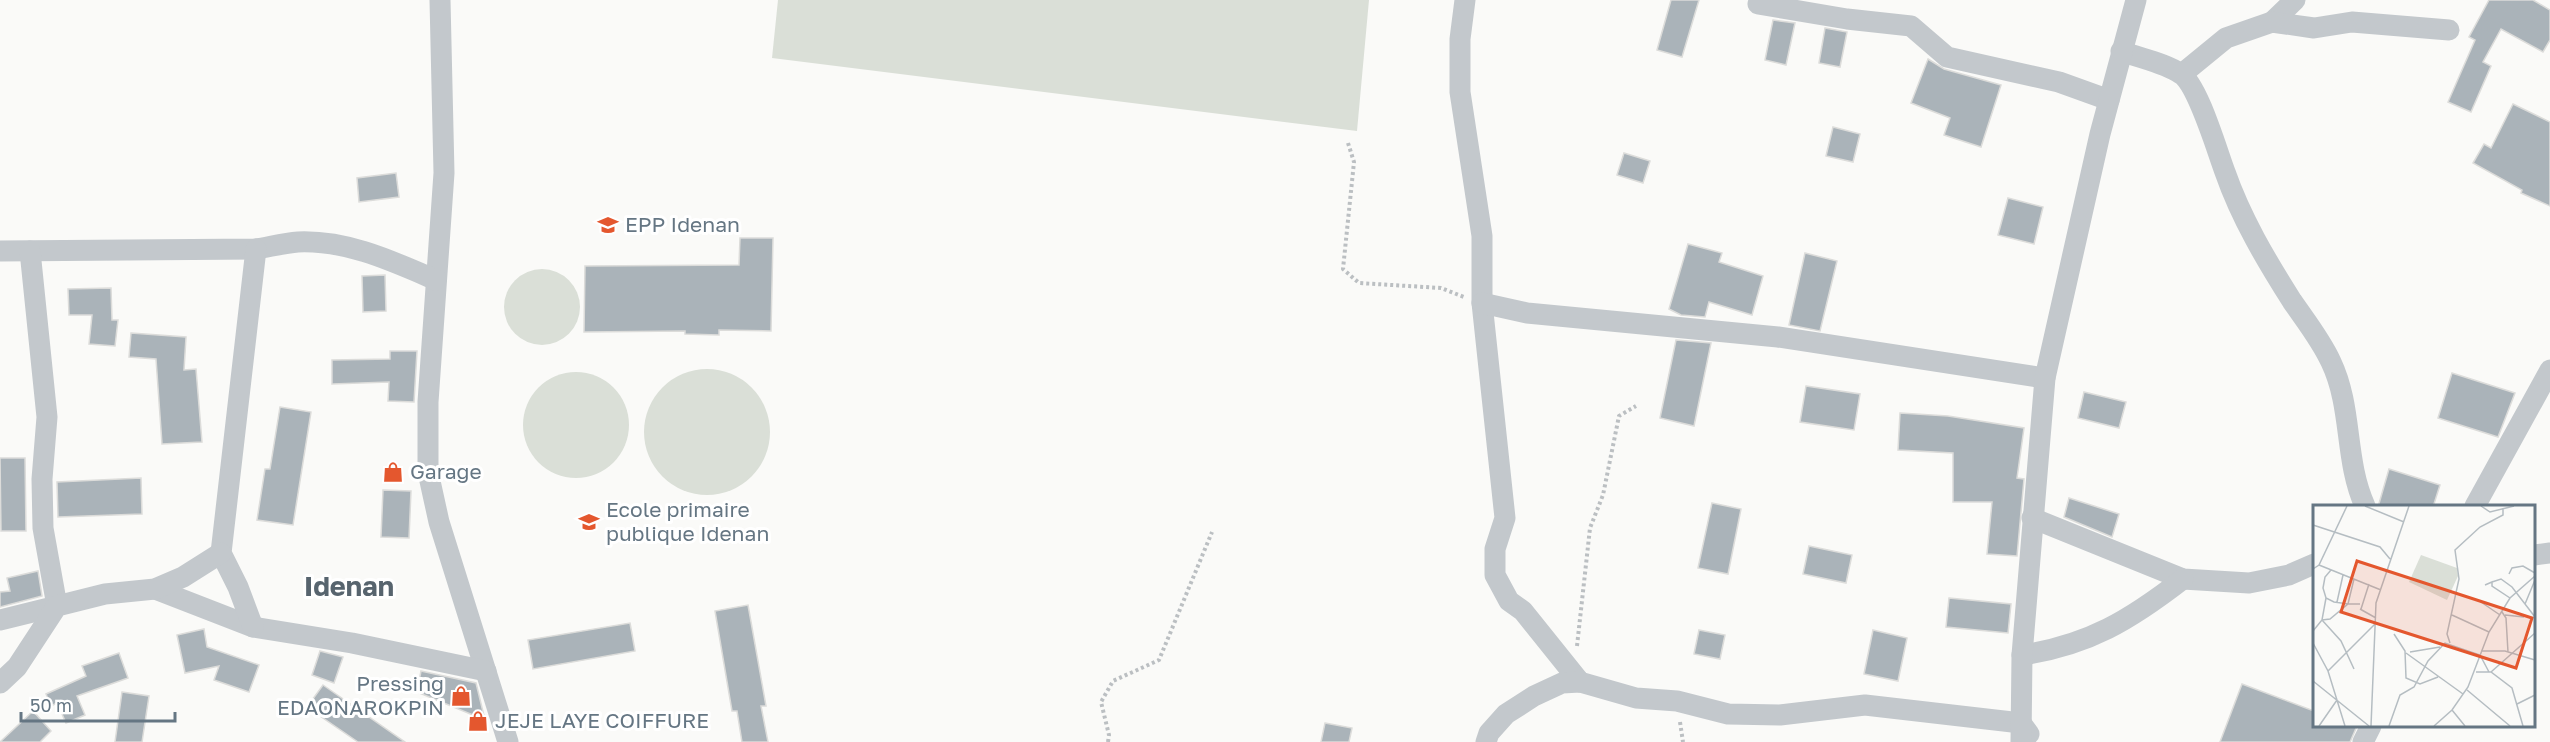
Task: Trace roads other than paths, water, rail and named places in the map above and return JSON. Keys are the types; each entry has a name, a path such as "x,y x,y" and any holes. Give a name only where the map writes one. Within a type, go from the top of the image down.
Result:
{"street":[{"path":"440,0 444,173 428,402 428,472 439,522 508,742"},
{"path":"1465,0 1460,39 1460,92 1482,236 1482,303 1505,518 1495,549 1495,575 1509,601 1523,611 1580,682"},
{"path":"2021,733 2022,655 2045,378 2109,100 2136,0"},
{"path":"2182,74 2226,38 2272,22 2295,0"},
{"path":"1758,4 1847,19 1911,26 1947,57 2059,82 2109,100"},
{"path":"2272,22 2314,28 2352,22 2449,30"},
{"path":"2121,51 2182,74 2207,120 2225,174 2247,225 2275,275 2331,361 2347,410 2349,453 2357,490 2364,505"},
{"path":"0,251 256,249 297,242 342,246 380,256 436,280"},
{"path":"253,627 238,587 221,553 256,249"},
{"path":"0,683 17,667 57,606 44,528 42,478 46,417 30,251"},
{"path":"1482,303 1527,313 1778,337 2045,378"},
{"path":"2476,505 2550,370"},
{"path":"2032,518 2183,579 2249,583 2289,575 2313,564"},
{"path":"0,620 105,594 155,589 183,577 221,553"},
{"path":"2535,555 2550,553"},
{"path":"2022,655 2047,651 2113,628 2183,579"},
{"path":"155,589 253,627 352,643 486,671"},
{"path":"1486,742 1489,733 1506,714 1534,696 1562,683 1580,682 1636,698 1677,701 1728,714 1780,715 1865,705 2021,733 2035,742"},
{"path":"2363,742 2370,727"}],"place":[{"name":"EPP Idenan","path":"608,225"},
{"name":"Garage","path":"393,472"},
{"name":"Ecole primaire publique Idenan","path":"589,522"},
{"name":"Pressing EDAONAROKPIN","path":"461,696"},
{"name":"JEJE LAYE COIFFURE","path":"478,721"}],"district":[{"name":"Idenan","path":"349,587"}]}
